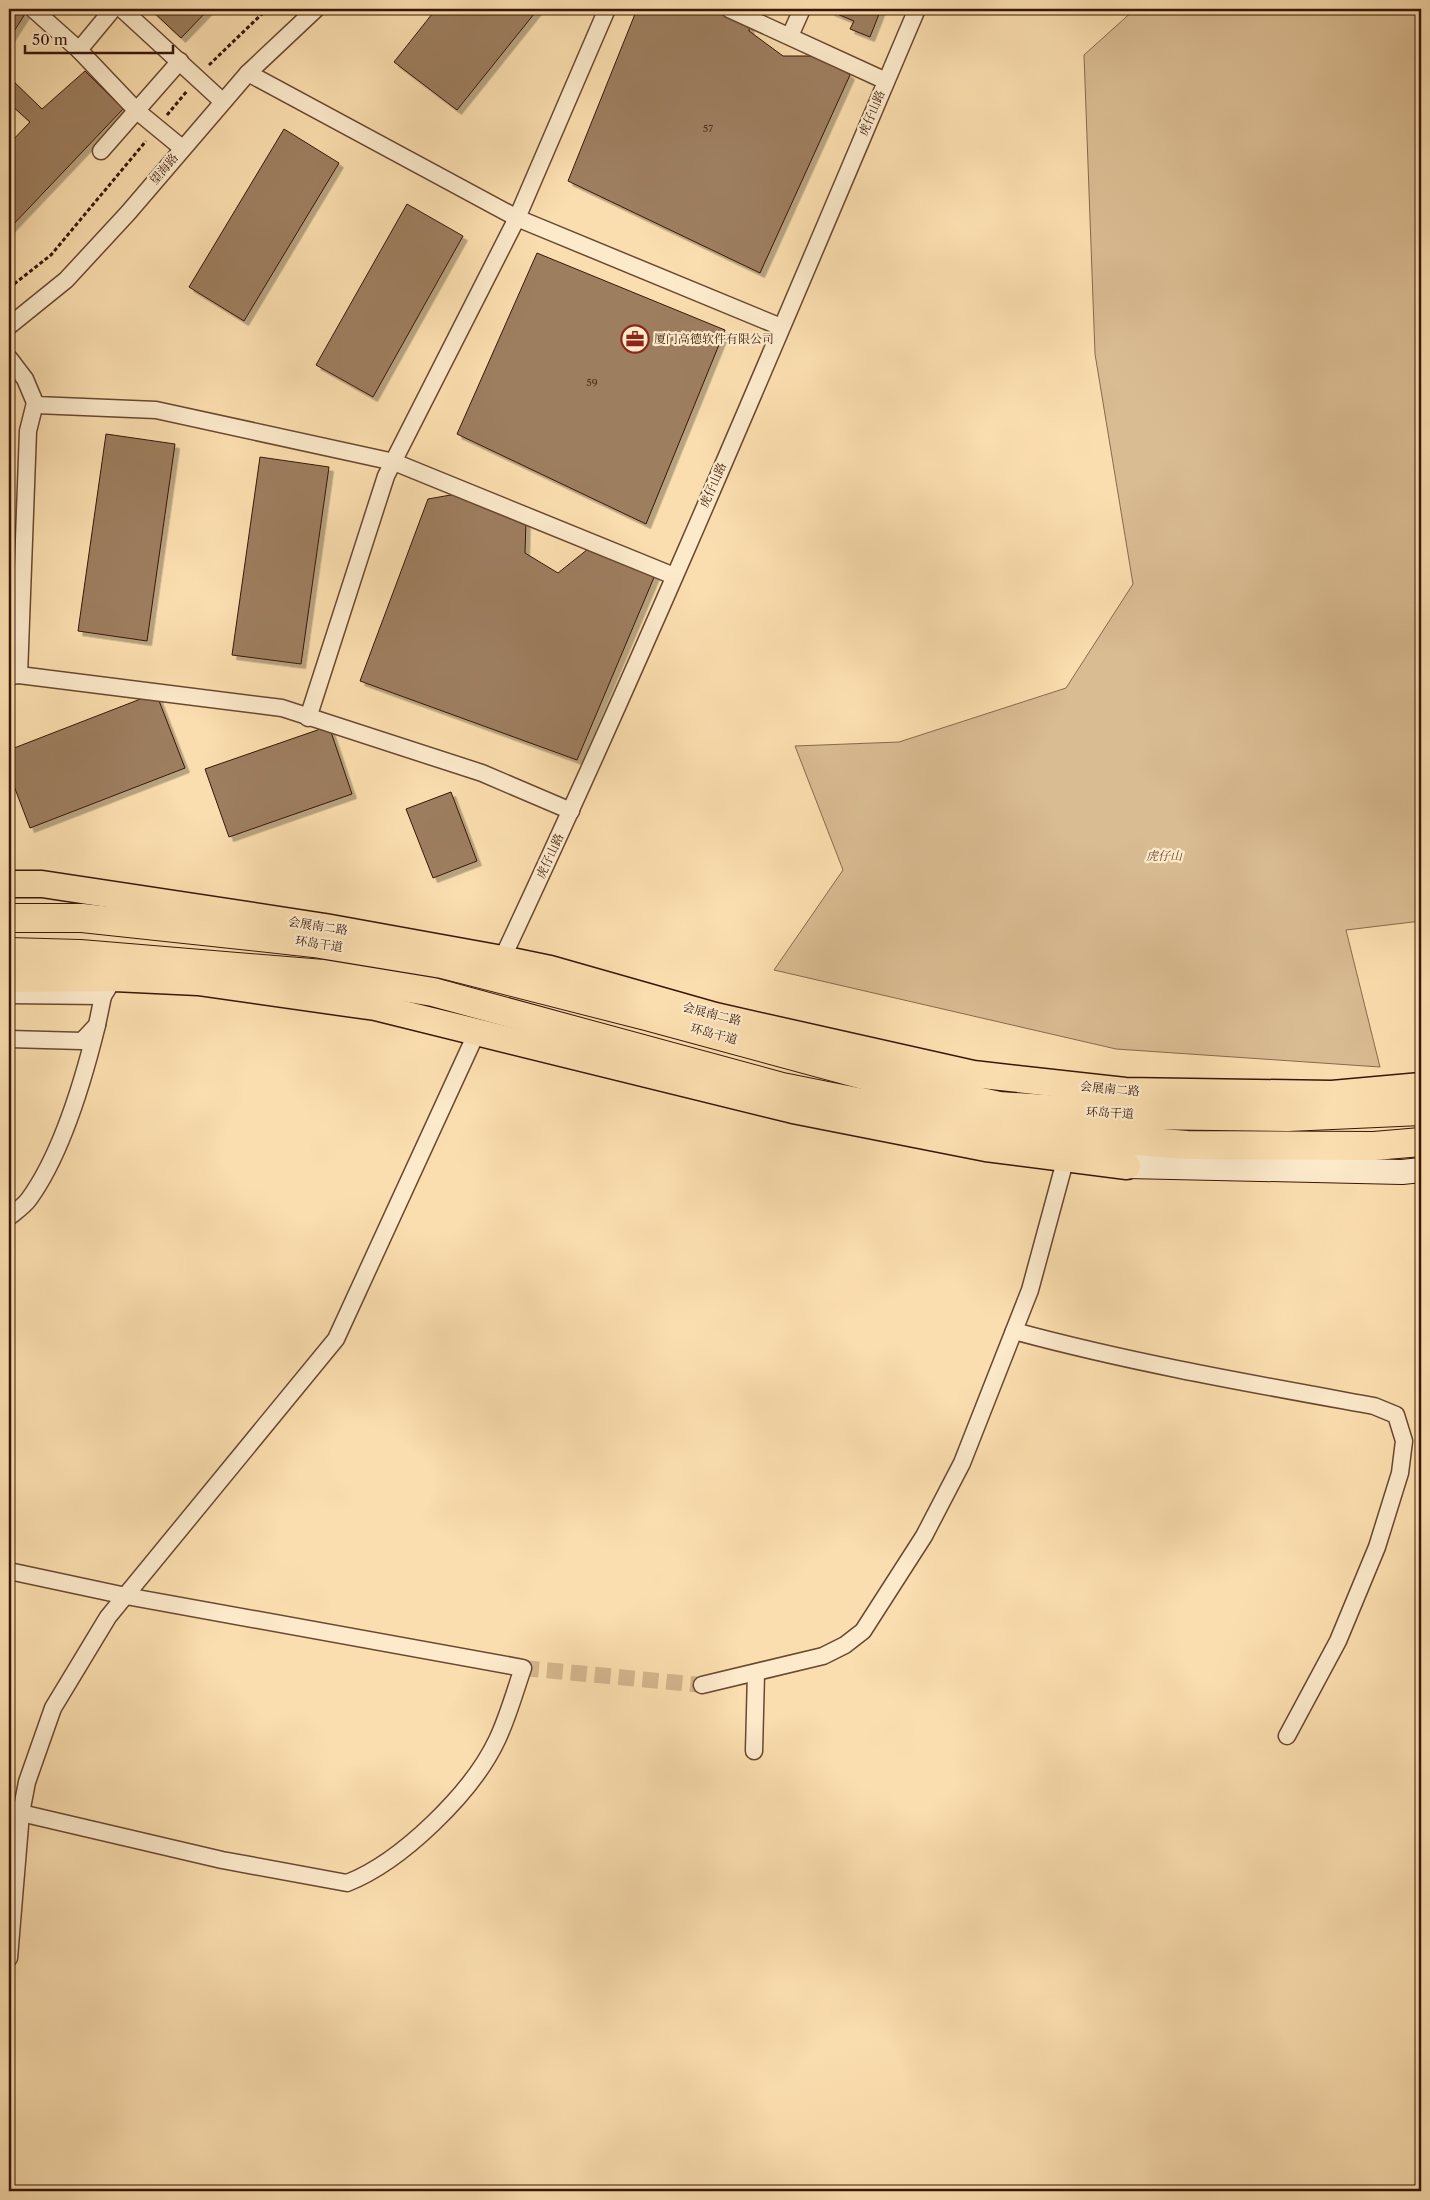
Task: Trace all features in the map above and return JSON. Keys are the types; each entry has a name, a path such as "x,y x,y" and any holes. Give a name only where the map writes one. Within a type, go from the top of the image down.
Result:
{"highway":[{"name":"环岛干道","path":"9,918 92,919 314,943 442,964 646,1016 882,1080 999,1106 1138,1115 1288,1117 1421,1111"},
{"name":"环岛干道","path":"9,959 98,956 323,974 433,992 782,1087 1069,1147 1186,1145 1374,1146 1421,1142"}],"main road":[{"name":"会展南二路","path":"9,884 42,884 325,927 502,959 550,969 715,1016 973,1074 1125,1091 1332,1094 1421,1086"},
{"path":"9,959 109,987 198,982 375,1007 793,1110 986,1148 1069,1147 1128,1166 1228,1169 1421,1170"}],"street":[{"path":"33,9 79,50 137,111 182,148"},
{"path":"79,50 114,9"},
{"path":"122,9 222,101"},
{"name":"望海路","path":"9,326 66,280 128,213 248,72 316,9"},
{"path":"308,718 386,476 517,218 607,9"},
{"path":"729,9 886,80"},
{"path":"790,36 802,9"},
{"name":"虎仔山路","path":"502,959 571,811 674,576 782,328 917,9"},
{"path":"101,151 180,61"},
{"path":"248,72 517,218 782,328"},
{"path":"9,358 25,379 35,403 28,431 14,676 282,708 482,773 571,811"},
{"path":"35,403 36,405 156,410 394,462 674,576"},
{"path":"9,995 109,987 97,1025 86,1072 51,1161 28,1200 9,1217"},
{"path":"9,1039 82,1041 97,1025"},
{"path":"9,1958 15,1813 53,1708 108,1617 336,1339 477,1032"},
{"path":"702,1685 823,1656 845,1646 863,1630 924,1536 962,1463 1030,1290 1069,1147"},
{"path":"1014,1330 1076,1347 1194,1373 1374,1406 1396,1415 1404,1441 1400,1473 1377,1547 1338,1641 1287,1736"},
{"path":"9,1571 126,1596 523,1668 497,1741 464,1790 426,1830 390,1859 364,1876 347,1883 222,1860 15,1813"},
{"path":"754,1751 756,1673"}],"path":[{"path":"9,288 51,255 198,79 268,9"}],"green space":[{"name":"虎仔山","path":"1135,9 1421,9 1421,921 1346,930 1380,1067 1116,1049 774,970 843,870 795,746 899,742 1066,688 1133,584 1095,354 1084,55"}],"building":[{"path":"9,9 17,9 25,14 9,39"},
{"path":"150,9 209,9 181,38"},
{"path":"436,9 538,9 457,110 394,62"},
{"path":"637,9 712,9 750,23 749,31 783,56 827,56 850,75 760,273 568,181"},
{"path":"831,9 881,9 870,37 850,29 854,21 830,11"},
{"path":"85,71 123,109 9,229 9,144 30,122 9,103 9,77 42,109"},
{"path":"284,129 339,163 244,321 189,287"},
{"path":"407,204 463,236 373,397 316,365"},
{"path":"537,253 725,330 646,524 457,434"},
{"path":"106,434 175,444 147,641 78,631"},
{"path":"260,457 329,467 301,664 232,655"},
{"path":"462,493 526,520 525,553 558,573 588,549 655,575 577,760 360,681 428,499"},
{"path":"9,545 16,603 9,604"},
{"path":"156,693 185,768 30,828 9,773 9,750"},
{"path":"329,726 352,794 229,837 205,769"},
{"path":"451,792 477,861 433,878 406,809"}],"tunnel":[{"path":"523,1668 702,1685"}],"place":[{"name":"厦门高德软件有限公司","path":"635,339"}]}
